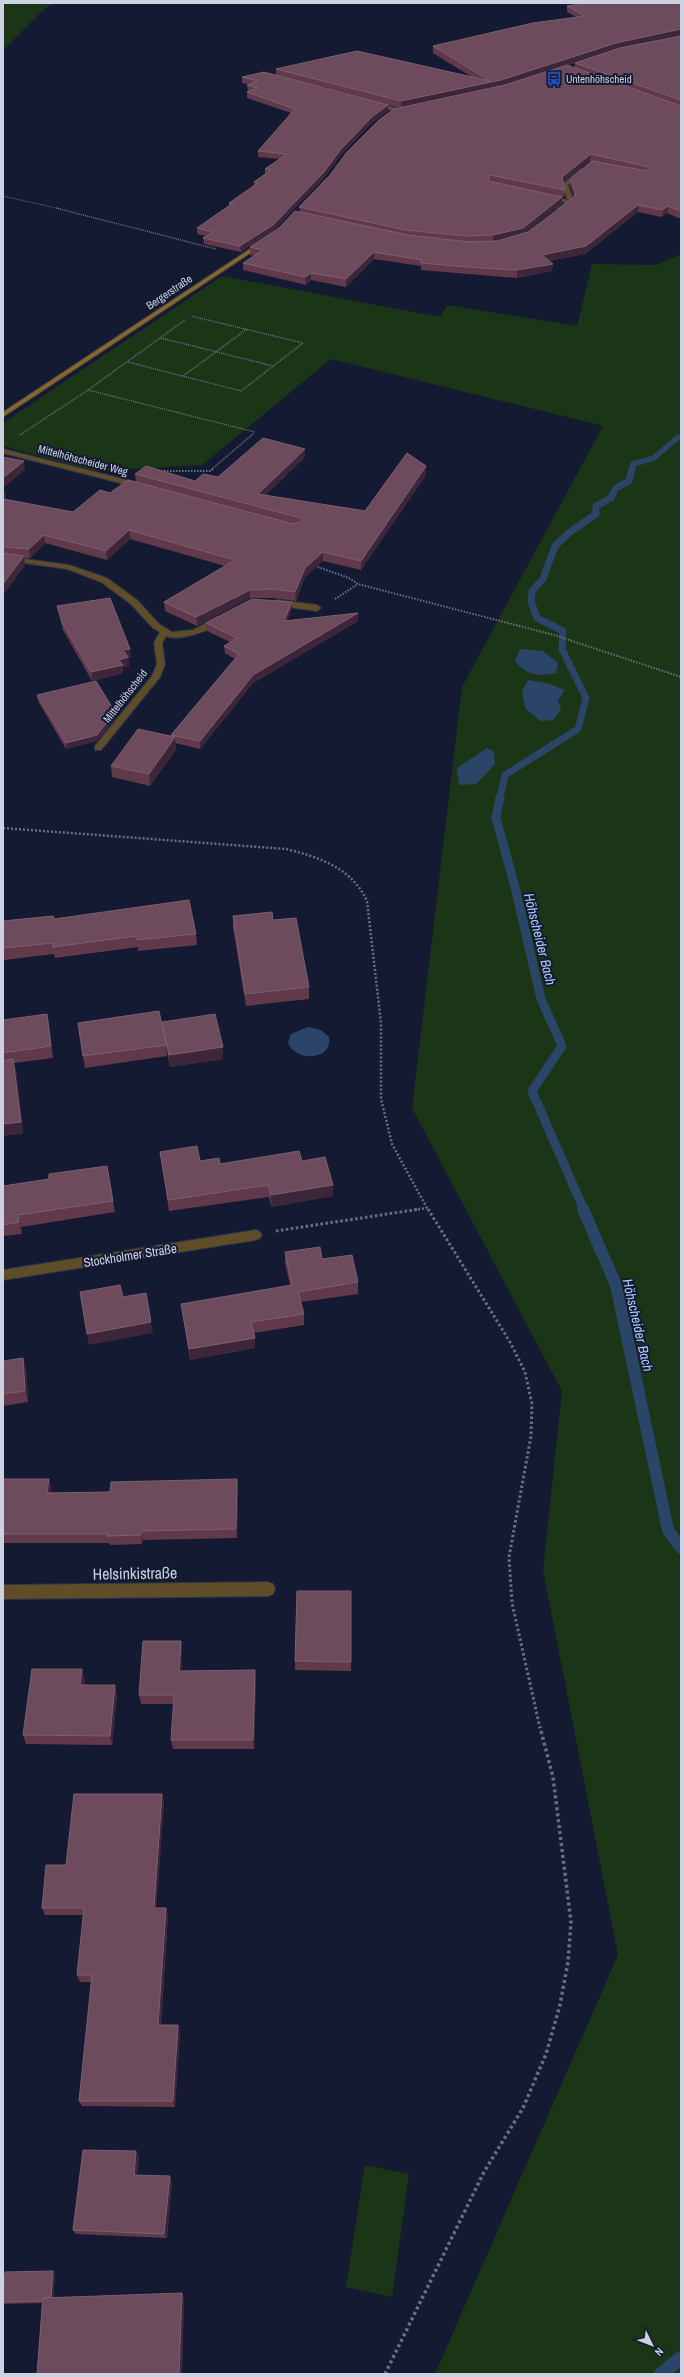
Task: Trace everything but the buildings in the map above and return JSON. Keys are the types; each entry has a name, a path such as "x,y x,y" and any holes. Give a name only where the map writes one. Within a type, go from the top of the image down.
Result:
{"street":[{"path":"369,103 400,110 387,115"},
{"path":"570,202 571,199 565,185 590,164"},
{"path":"541,196 570,202"},
{"path":"553,215 570,202"},
{"name":"Bergerstraße","path":"3,414 267,240"},
{"name":"Mittelhöhscheider Weg","path":"3,451 152,490"},
{"path":"3,558 69,567 104,580 134,602 164,632 171,635 195,632 228,614"},
{"path":"267,602 317,608"},
{"name":"Mittelhöhscheid","path":"98,748 156,677 161,664 158,643 164,632"},
{"name":"Stockholmer Straße","path":"3,1275 256,1235"},
{"name":"Helsinkistraße","path":"3,1592 268,1589"}],"path":[{"path":"3,196 46,205 178,240 244,255"},
{"path":"16,438 88,390 192,315 303,343 241,391 128,362"},
{"path":"183,376 247,329"},
{"path":"160,338 273,366"},
{"path":"88,390 255,432 210,471 155,472"},
{"path":"312,565 349,578 358,584 554,635 681,677"},
{"path":"317,608 358,584"},
{"path":"3,828 286,849 329,863 353,879 367,901 371,920 381,1023 382,1099 392,1144 427,1208 510,1342 525,1372 532,1404 531,1436 526,1473 513,1528 510,1557 512,1603 531,1692 553,1777 571,1922 568,1962 560,2005 546,2054 523,2108 484,2172 385,2374"},
{"path":"256,1235 427,1208"}],"green space":[{"path":"3,3 54,3 44,9 3,50"},
{"path":"681,254 681,2374 435,2374 618,1955 543,1570 562,1391 412,1108 462,687 603,426 331,359 202,465 94,471 3,446 3,423 222,276 440,317 447,305 577,326 592,264 656,265"},
{"path":"365,2165 409,2174 392,2297 346,2287"}],"water":[{"path":"520,649 543,651 558,663 556,673 538,675 528,672 519,666 515,661"},
{"path":"528,680 547,683 565,690 558,700 561,710 553,720 540,721 525,708 522,691"},
{"path":"487,748 494,752 495,764 476,784 459,785 457,768"},
{"path":"308,1027 321,1030 329,1037 329,1045 325,1051 320,1054 305,1056 292,1049 288,1043 291,1034"}],"waterway":[{"name":"Höhscheider Bach","path":"632,470 633,464 654,458 677,438 681,437"},
{"name":"Höhscheider Bach","path":"500,798 505,775 578,729 586,698 562,649 563,631 537,618 531,601 532,591 543,579 555,546 570,532 596,514 596,506 611,498 616,488 629,481 632,469"},
{"name":"Höhscheider Bach","path":"500,797 496,818 515,887 541,999 562,1046 532,1091 584,1210"},
{"name":"Höhscheider Bach","path":"583,1209 616,1285 668,1530 681,1548"},
{"name":"Höhscheider Bach","path":"661,2374 681,2358"}],"place":[{"name":"Untenhöhscheid","path":"554,79"}]}
